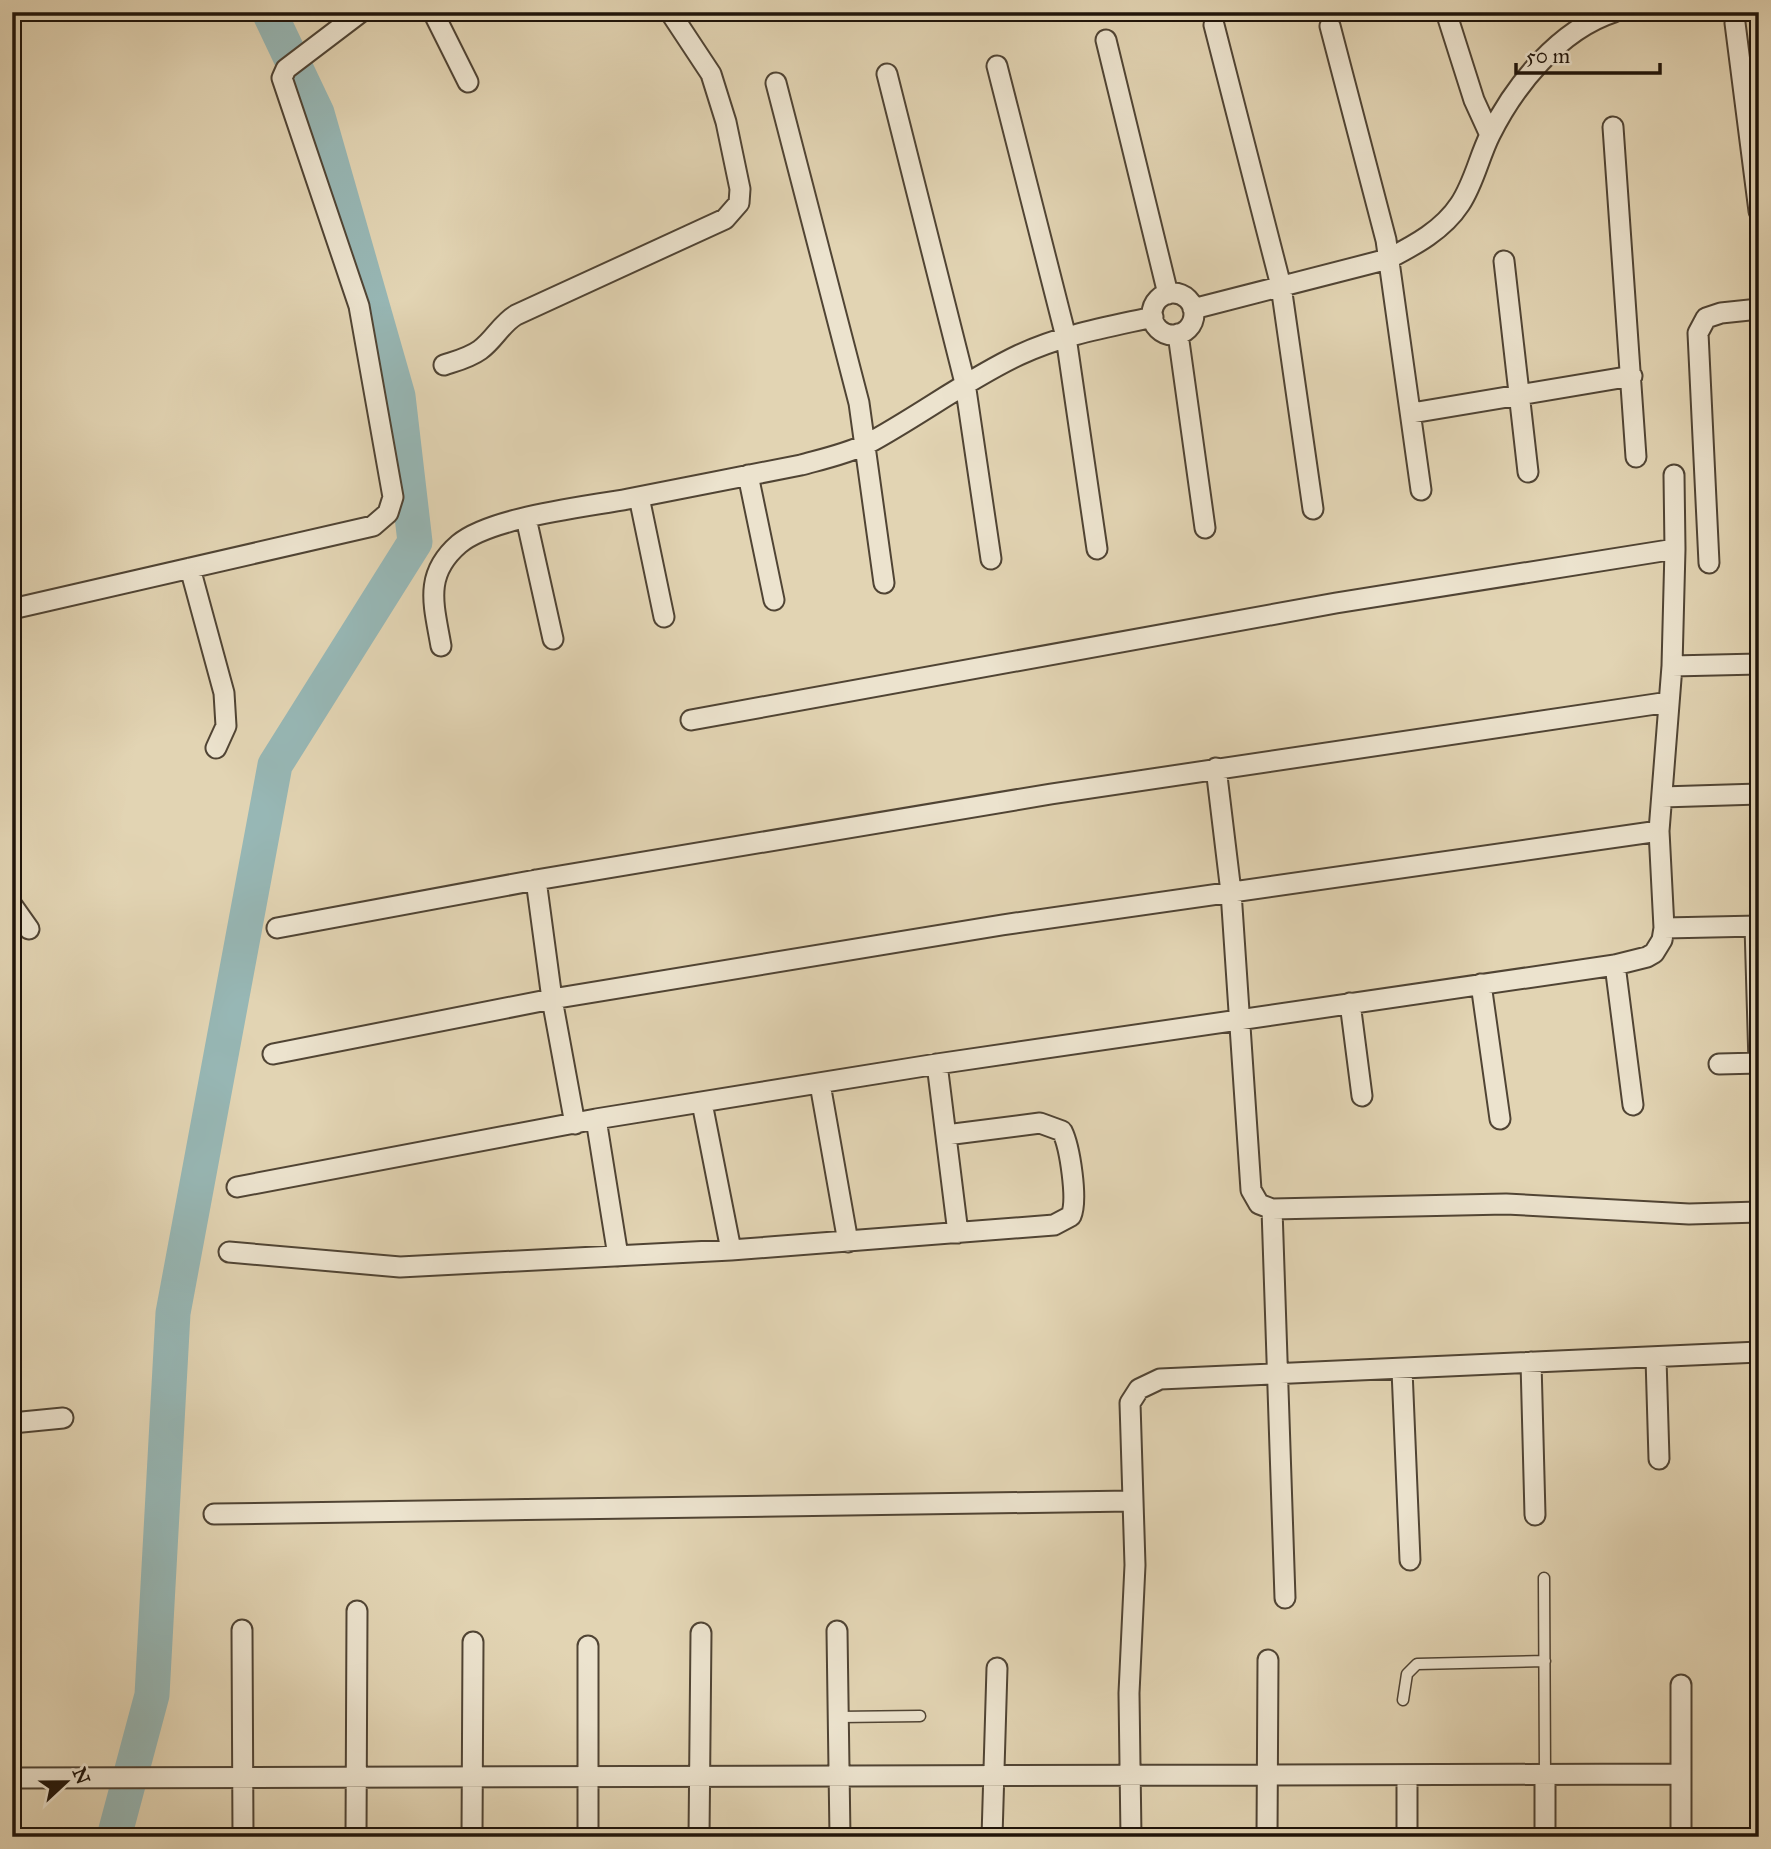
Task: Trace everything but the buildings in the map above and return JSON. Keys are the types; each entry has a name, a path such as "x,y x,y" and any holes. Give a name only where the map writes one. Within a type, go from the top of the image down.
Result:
{"street":[{"path":"12,608 373,526 388,513 393,497 359,306 282,78 286,69 325,42 361,12"},
{"path":"433,12 468,82"},
{"path":"444,365 466,359 481,349 505,322 516,315 688,239 725,219 735,210 740,189 717,91 704,61 670,12"},
{"path":"1446,12 1474,100 1490,135"},
{"path":"1193,309 1388,260 1442,226 1460,205 1490,135 1519,86 1546,56 1576,33 1614,12"},
{"path":"1735,23 1759,211"},
{"path":"1214,25 1281,286 1313,509"},
{"path":"1329,26 1388,260 1412,413 1421,491"},
{"path":"1106,40 1168,294"},
{"path":"996,66 1066,337 1097,549"},
{"path":"887,74 965,383 991,559"},
{"path":"776,83 846,348 865,444 884,583"},
{"path":"1613,127 1636,457"},
{"path":"1504,261 1528,472"},
{"path":"1168,294 1184,296 1193,309 1191,325 1178,334 1162,331 1153,317 1156,302 1168,294"},
{"path":"1709,563 1698,333 1706,318 1721,313 1759,309"},
{"path":"441,646 431,590 440,568 458,544 473,534 526,518 821,460 865,444 965,383 1023,353 1066,337 1153,317"},
{"path":"1178,334 1205,528"},
{"path":"1412,413 1632,376"},
{"path":"748,475 774,600"},
{"path":"237,1187 596,1119 937,1064 1615,965 1647,957 1654,953 1662,940 1664,928 1659,831 1672,666 1674,475"},
{"path":"639,497 664,617"},
{"path":"526,518 552,639"},
{"path":"691,720 1336,603 1675,549"},
{"path":"190,568 224,693 226,726 216,748"},
{"path":"1672,666 1759,664"},
{"path":"277,928 536,880 1216,768 1669,702"},
{"path":"1216,768 1231,892 1251,1190 1259,1204 1272,1209 1456,1203 1689,1214 1759,1212"},
{"path":"1662,797 1759,794"},
{"path":"273,1054 552,999 1002,925 1659,831"},
{"path":"536,880 552,999 575,1124"},
{"path":"12,905 29,929"},
{"path":"1664,928 1757,926 1759,1063 1719,1064"},
{"path":"1615,965 1633,1105"},
{"path":"1481,984 1500,1119"},
{"path":"1350,1003 1362,1096"},
{"path":"937,1064 958,1233"},
{"path":"820,1084 848,1242"},
{"path":"702,1103 731,1250"},
{"path":"596,1119 618,1256"},
{"path":"229,1252 400,1267 731,1250 958,1233 1062,1222 1073,1211 1072,1178 1067,1142 1062,1131 1040,1124 946,1135"},
{"path":"1272,1209 1285,1598"},
{"path":"1131,1837 1129,1693 1135,1565 1130,1403 1139,1389 1160,1379 1276,1372 1402,1370 1759,1352"},
{"path":"1656,1358 1659,1458"},
{"path":"1531,1362 1535,1515"},
{"path":"1402,1370 1410,1560"},
{"path":"12,1423 63,1418"},
{"path":"214,1514 1131,1501"},
{"path":"356,1837 357,1611"},
{"path":"242,1630 243,1837"},
{"path":"837,1631 840,1837"},
{"path":"699,1837 701,1633"},
{"path":"472,1837 473,1642"},
{"path":"587,1646 588,1837"},
{"path":"1268,1660 1268,1837"},
{"path":"992,1837 997,1668"},
{"path":"1681,1685 1681,1837"},
{"path":"12,1778 158,1780 244,1777 1681,1774"},
{"path":"1407,1775 1407,1837"},
{"path":"1545,1775 1545,1837"}],"lane":[{"path":"1544,1578 1545,1775"},
{"path":"1403,1700 1407,1674 1417,1664 1545,1661"},
{"path":"839,1717 920,1716"}],"waterway":[{"path":"114,1837 152,1695 173,1313 275,765 415,542 398,396 317,113 269,12"}]}
